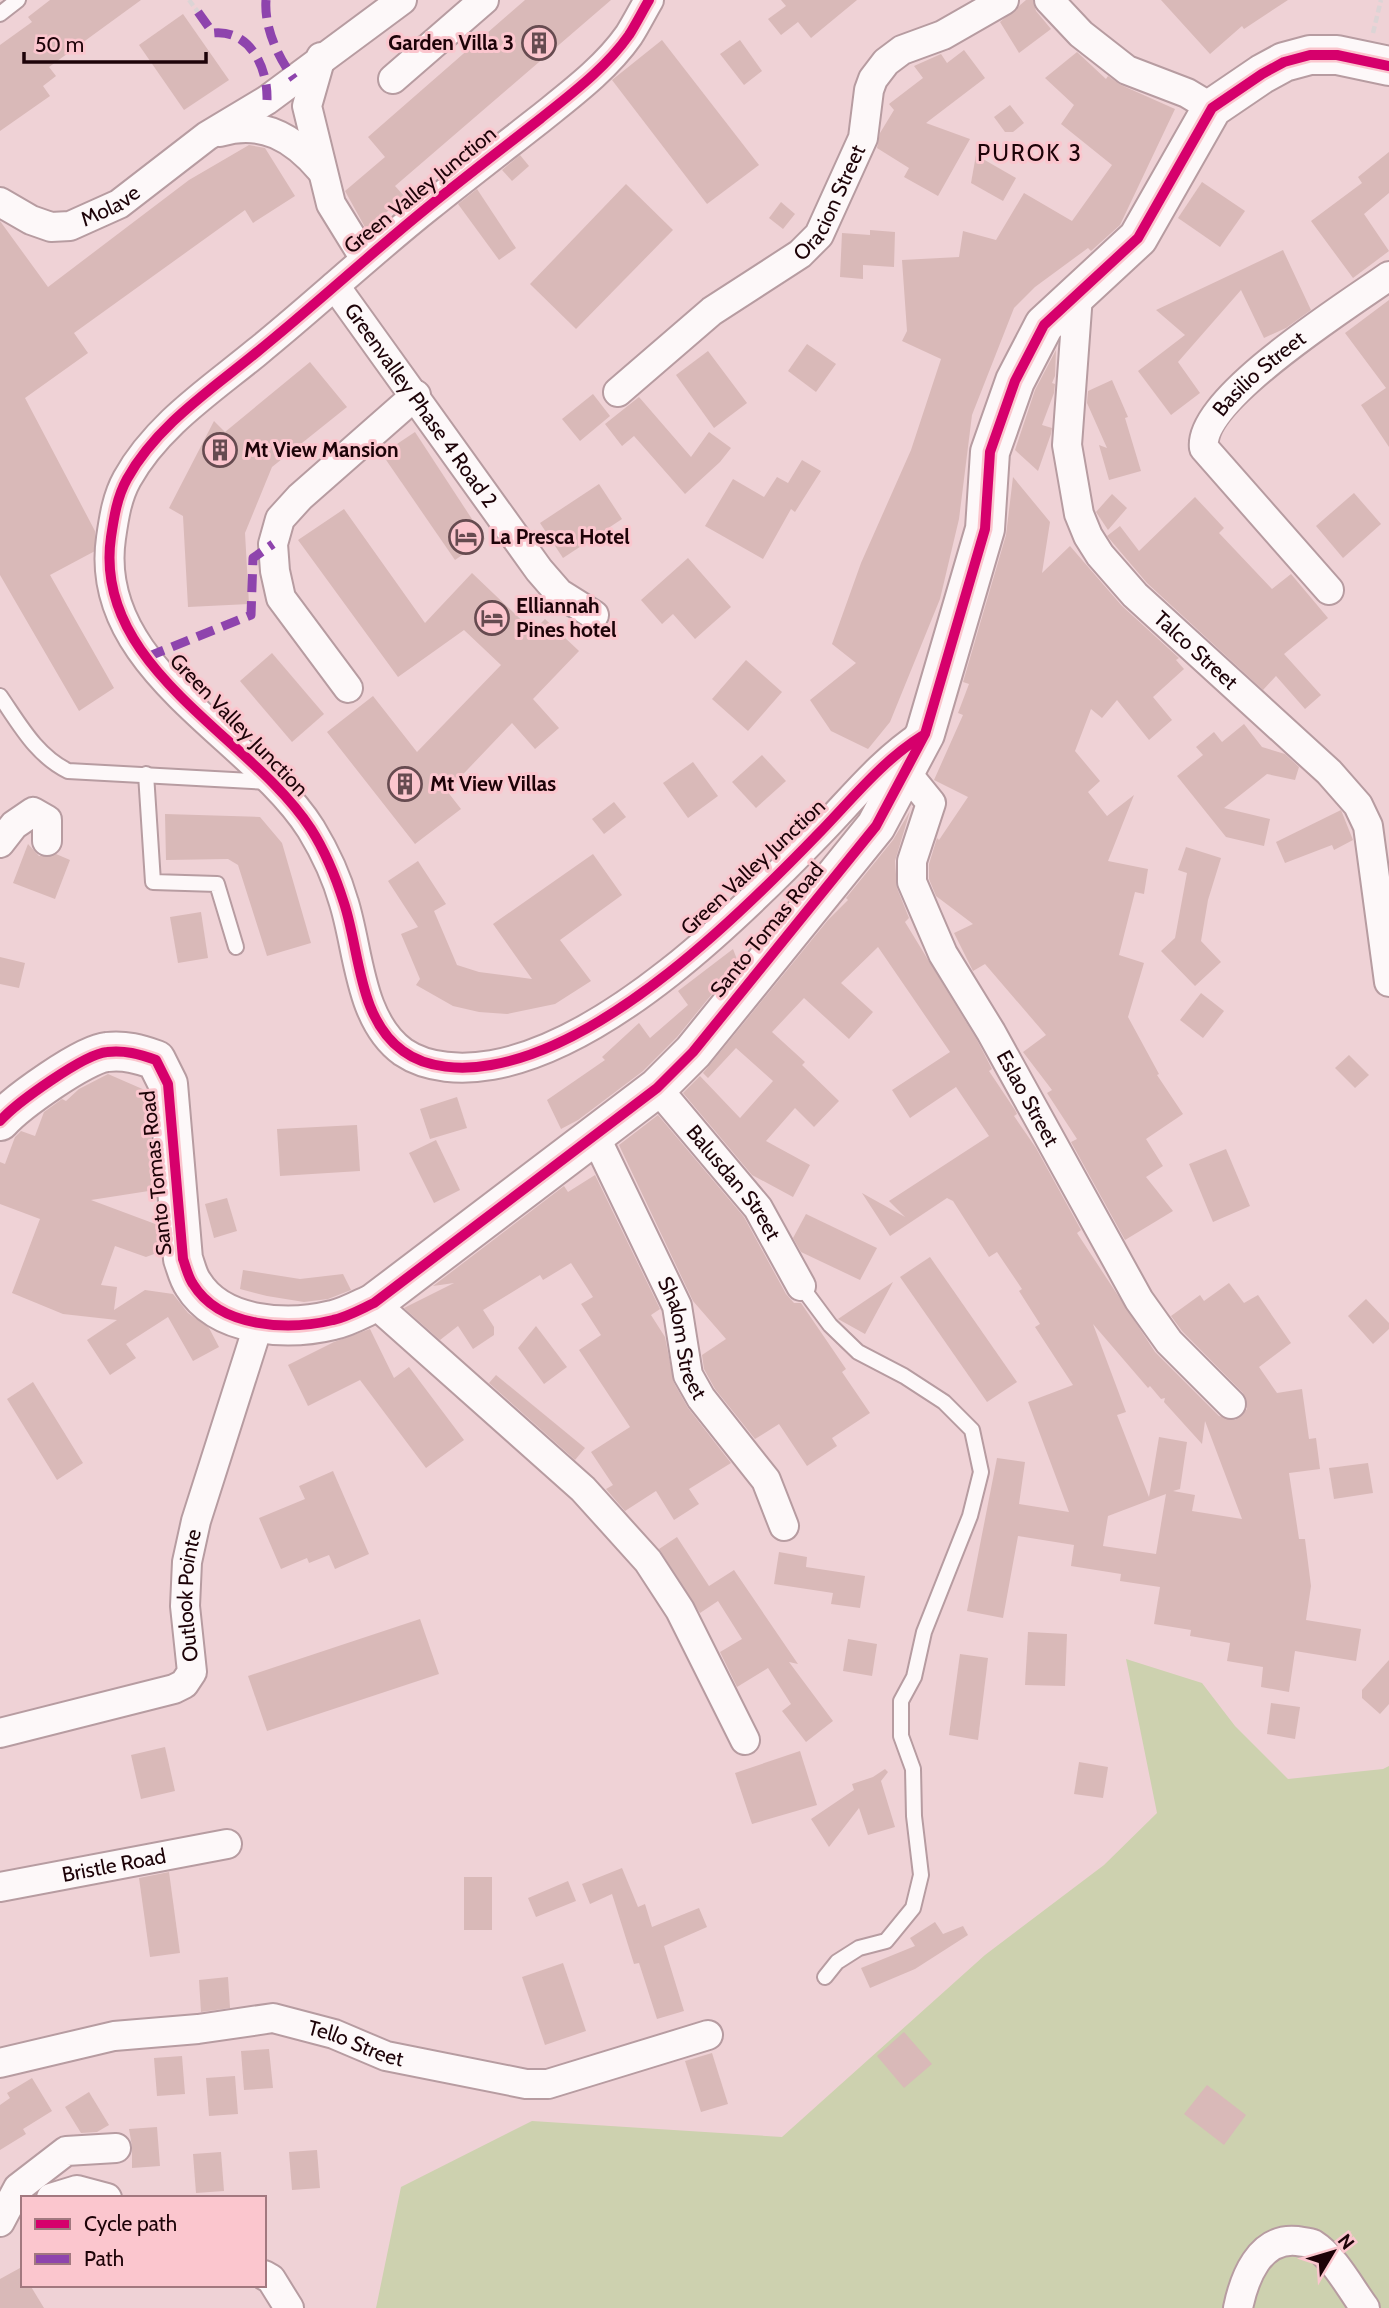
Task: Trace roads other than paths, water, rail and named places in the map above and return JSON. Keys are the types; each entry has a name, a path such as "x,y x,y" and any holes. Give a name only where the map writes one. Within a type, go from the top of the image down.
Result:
{"street":[{"name":"Molave","path":"0,202 31,220 51,227 70,226 119,204 207,136 267,100 321,57 402,0"},
{"path":"393,79 484,0"},
{"name":"Green Valley Junction","path":"649,0 627,38 581,86 365,259 159,433 125,483 114,512 108,556 115,596 129,629 169,685 270,782 309,826 326,856 344,902 378,1026 404,1052 437,1066 467,1068 496,1065 560,1043 591,1029 675,967 789,863 887,761 925,734"},
{"name":"Oracion Street","path":"618,393 712,311 800,254 819,235 863,138 869,90 873,79 886,62 902,50 943,35 1004,0"},
{"path":"1049,0 1081,34 1128,70 1186,93 1212,108"},
{"name":"Santo Tomas Road","path":"0,1121 53,1080 104,1052 132,1052 156,1060 168,1084 183,1259 193,1285 211,1304 258,1324 295,1325 335,1320 374,1303 596,1138 657,1088 693,1052 876,826 925,734 985,529 990,452 1015,381 1044,325 1138,237 1212,108 1284,62 1310,55 1337,55 1389,66"},
{"path":"321,57 307,106 331,204 365,259"},
{"name":"Molave","path":"207,136 236,127 264,128 292,140 324,173"},
{"name":"Basilio Street","path":"1329,590 1204,448 1203,434 1234,395 1282,351 1389,276"},
{"name":"Greenvalley Phase 4 Road 2","path":"335,285 539,570 559,593 594,615"},
{"name":"Talco Street","path":"1078,295 1067,445 1079,514 1088,536 1100,555 1135,595 1329,772 1358,805 1368,826 1389,982"},
{"path":"348,688 281,598 273,544 280,519 300,497 416,395"},
{"name":"Eslao Street","path":"905,771 931,803 912,861 912,882 943,954 991,1032 1139,1300 1169,1342 1231,1404"},
{"path":"0,843 14,825 33,812 47,820 47,841"},
{"name":"Balusdan Street","path":"657,1088 758,1208 801,1286"},
{"name":"Shalom Street","path":"596,1138 677,1306 688,1375 701,1398 766,1480 784,1526"},
{"path":"374,1303 583,1489 648,1562 680,1610 745,1740"},
{"name":"Outlook Pointe","path":"0,1733 174,1689 184,1684 192,1672 185,1606 187,1562 196,1521 258,1324"},
{"name":"Bristle Road","path":"0,1887 228,1844"},
{"name":"Tello Street","path":"0,2063 114,2036 273,2018 334,2034 386,2056 526,2084 548,2084 708,2035"},
{"path":"0,2222 18,2188 66,2151 116,2148"},
{"path":"58,2196 78,2190 100,2196"},
{"path":"0,2229 21,2216"},
{"path":"1238,2308 1244,2280 1261,2254 1288,2241 1312,2243 1335,2266 1365,2308"},
{"path":"266,2276 271,2279 289,2308"}],"lane":[{"path":"0,14 18,0"},
{"path":"0,696 29,740 52,763 68,771 270,782"},
{"path":"146,774 153,881 217,884 236,947"},
{"path":"801,1286 830,1325 858,1352 904,1376 944,1402 972,1430 981,1472 971,1516 924,1632 914,1677 901,1701 901,1736 913,1769 914,1816 921,1875 913,1908 886,1941 859,1948 836,1962 825,1977"}],"place":[{"name":"Garden Villa 3","path":"539,43"},
{"name":"Mt View Mansion","path":"220,450"},
{"name":"La Presca Hotel","path":"466,537"},
{"name":"Elliannah Pines hotel","path":"492,618"},
{"name":"Mt View Villas","path":"405,784"}],"district":[{"name":"PUROK 3","path":"1030,153"}]}
